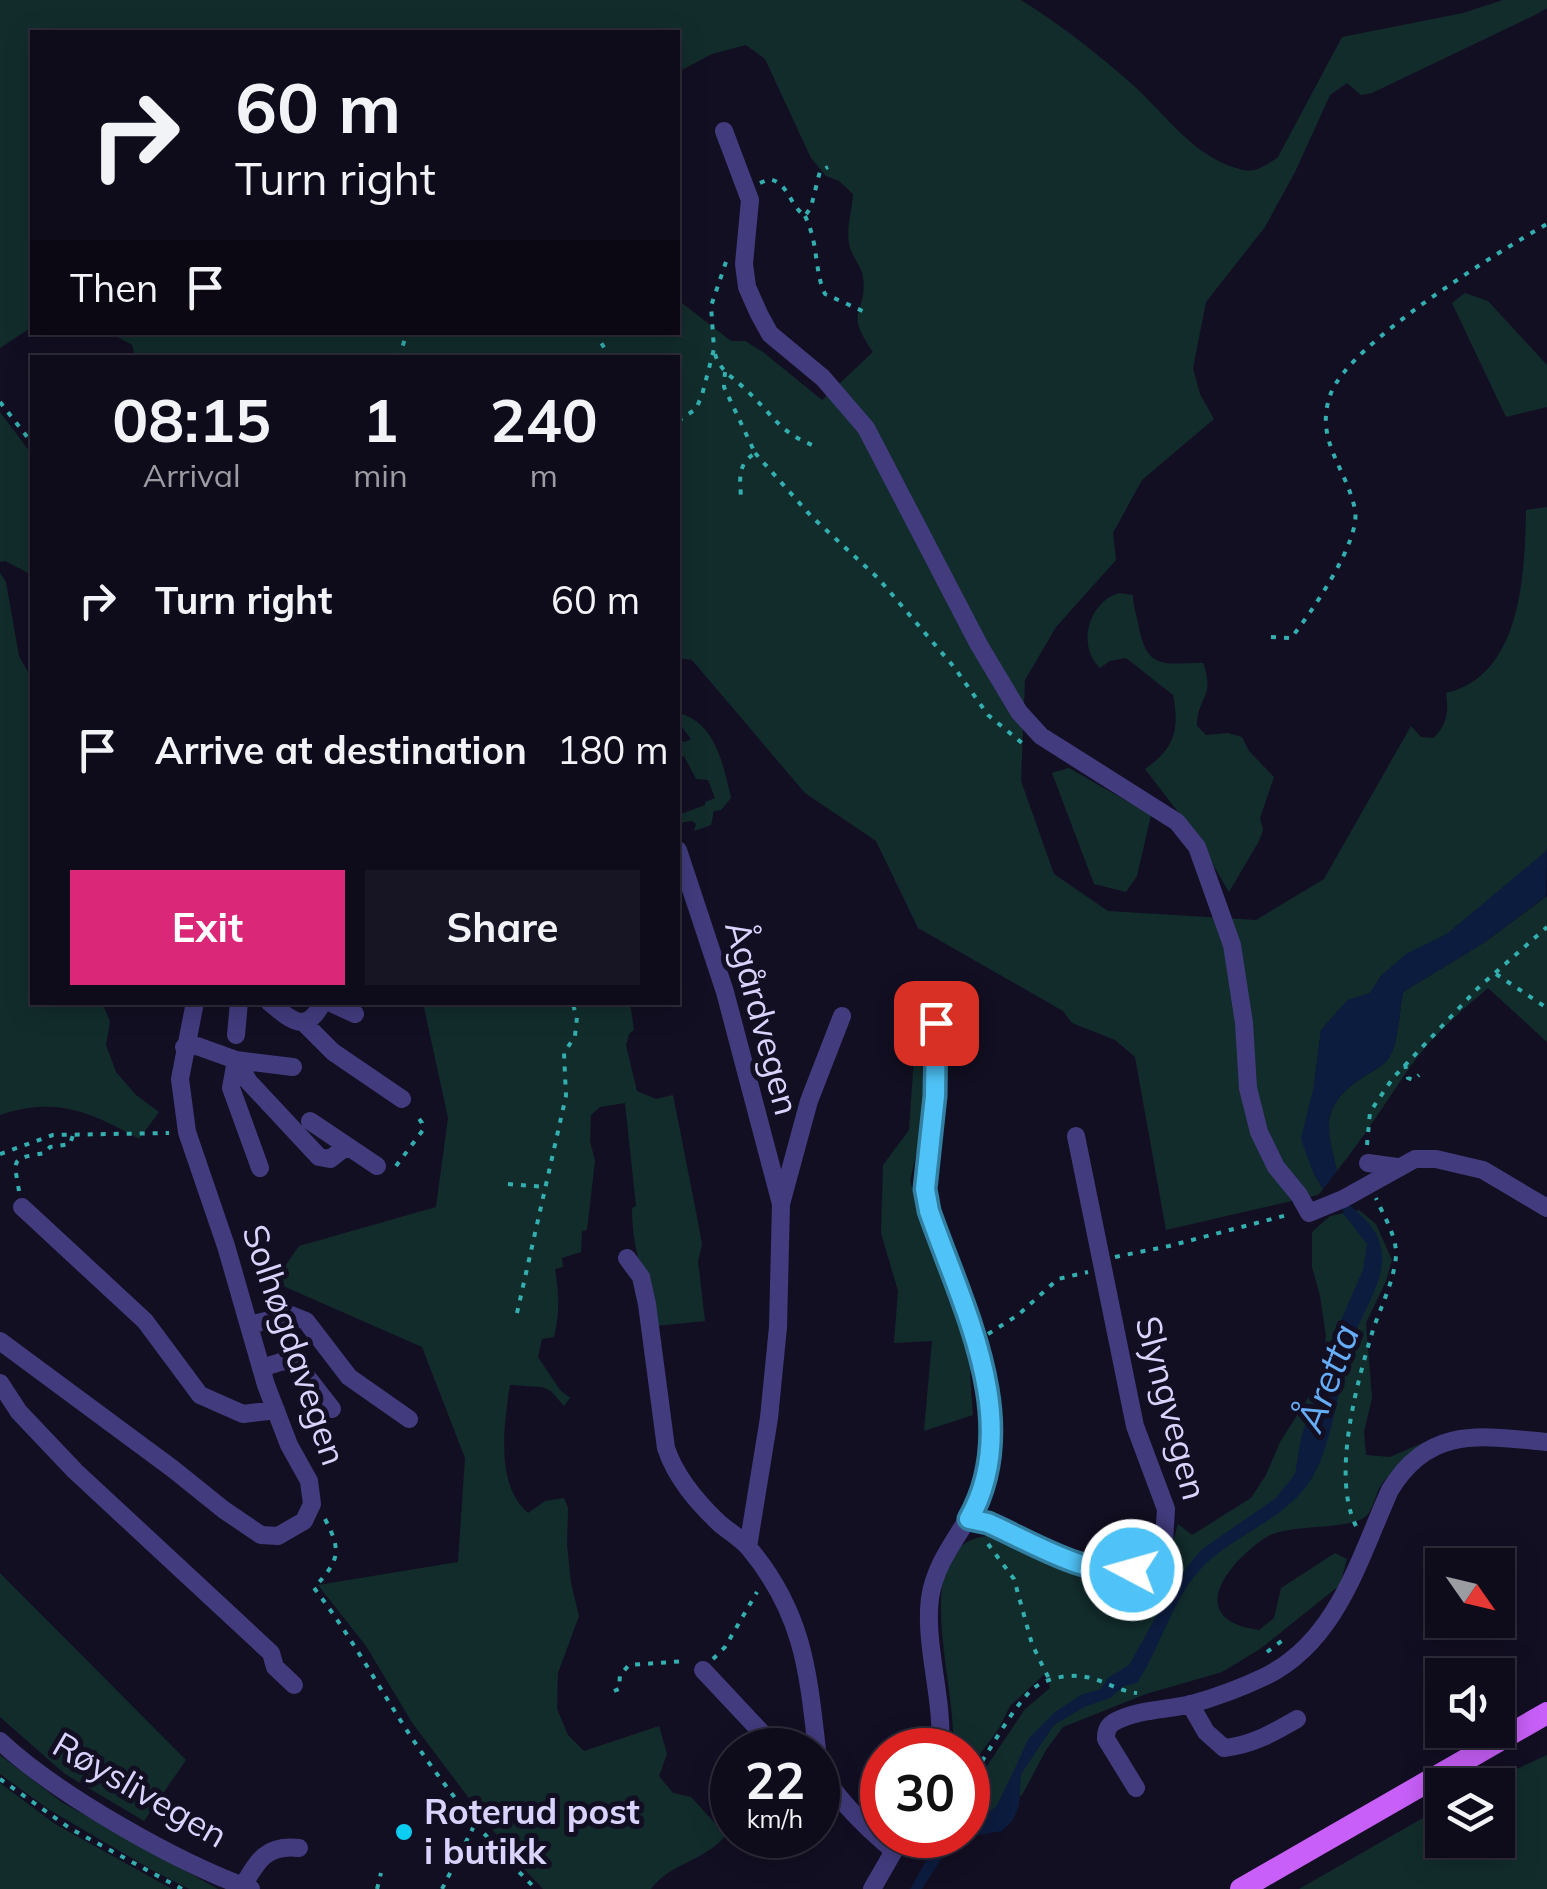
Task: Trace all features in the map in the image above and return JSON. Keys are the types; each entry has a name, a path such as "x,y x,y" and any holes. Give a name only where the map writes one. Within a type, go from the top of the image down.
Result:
{"main road":[{"path":"1241,1889 1547,1713"}],"street":[{"path":"724,131 750,200 744,264 747,287 764,324 790,353 845,400 866,428 979,646 1018,712 1040,736 1176,822 1197,847 1232,944 1244,1023 1248,1088 1259,1132 1276,1167 1309,1212 1416,1159 1461,1163 1483,1170 1547,1208"},
{"name":"Ågårdvegen","path":"680,858 724,992 781,1204"},
{"name":"Solhøgdavegen","path":"0,1340 261,1534 278,1536 304,1521 312,1504 309,1481 289,1444 261,1368 226,1246 187,1132 180,1079 193,1005"},
{"path":"236,1035 239,1005"},
{"path":"273,1005 296,1022 316,1016 324,1005"},
{"path":"333,1005 354,1014"},
{"name":"Ågårdvegen","path":"748,1547 769,1418 778,1327 781,1204 809,1100 842,1016"},
{"path":"303,1022 332,1052 402,1100"},
{"path":"936,1023 935,1096 925,1189 929,1211 976,1342 992,1440 990,1472 980,1498 934,1574 930,1604 942,1728"},
{"path":"184,1047 197,1046 236,1060 294,1067"},
{"path":"236,1060 248,1082 319,1157 330,1159 347,1146"},
{"path":"236,1060 231,1088 260,1168"},
{"path":"310,1121 377,1166"},
{"name":"Slyngvegen","path":"969,1519 988,1523 1095,1569 1115,1573 1146,1563 1164,1541 1166,1509 1135,1426 1076,1136"},
{"path":"1368,1162 1396,1167"},
{"path":"22,1207 145,1322 200,1395 243,1414 276,1410"},
{"path":"627,1258 640,1276 647,1304 666,1448 672,1466 694,1497 748,1547 799,1631 807,1662 814,1728"},
{"path":"248,1324 291,1316 306,1321 350,1377 409,1419"},
{"path":"261,1368 284,1361 297,1364 332,1408"},
{"path":"0,1383 19,1412 74,1471 271,1653 274,1668 294,1685"},
{"path":"1136,1788 1106,1739 1106,1729 1112,1722 1190,1704 1271,1673 1308,1647 1332,1616 1353,1577 1399,1474 1416,1457 1436,1444 1465,1437 1547,1442"},
{"path":"704,1670 758,1728"},
{"path":"1190,1704 1206,1732 1224,1748 1243,1746 1296,1718"},
{"name":"Røyslivegen","path":"0,1740 95,1810 245,1888"},
{"path":"840,1794 860,1815"},
{"path":"245,1888 266,1853 280,1846 298,1848"},
{"path":"872,1889 890,1858"}],"path":[{"path":"805,216 811,208 820,171 828,167"},
{"path":"750,200 759,184 769,178 784,185 805,216 816,242 821,285 826,294 866,312"},
{"path":"680,420 696,409 714,349 711,306 718,279 748,223"},
{"path":"1271,637 1291,638 1352,539 1355,508 1329,444 1332,390 1348,368 1420,306 1498,252 1547,224"},
{"path":"714,349 725,372 781,428 798,440 818,446"},
{"path":"725,372 724,387 756,453 811,516 878,578 954,667 988,716 1023,744"},
{"path":"0,402 30,440"},
{"path":"742,498 739,472 745,460 756,453"},
{"path":"1368,1162 1370,1112 1405,1064 1427,1038 1547,927"},
{"path":"1496,974 1547,1008"},
{"path":"516,1313 566,1096 564,1053 574,1036 573,1005"},
{"path":"1405,1064 1408,1078 1419,1075"},
{"path":"377,1166 398,1166 422,1130 421,1121 402,1100"},
{"path":"0,1154 53,1135 187,1132"},
{"path":"22,1207 17,1160 24,1154 45,1153 50,1148 70,1144 74,1135"},
{"path":"508,1184 545,1187"},
{"path":"1359,1531 1349,1512 1349,1432 1372,1334 1396,1256 1394,1241 1370,1185"},
{"path":"976,1342 1018,1315 1058,1278 1288,1214 1309,1212"},
{"path":"312,1504 337,1541 335,1564 314,1588 350,1635 408,1731 500,1854 536,1889"},
{"path":"969,1519 1014,1579 1032,1644 1050,1679"},
{"path":"614,1690 620,1689 620,1675 629,1665 684,1660 704,1670 724,1647 760,1586 769,1578"},
{"path":"1256,1660 1295,1630"},
{"path":"990,1750 1020,1704 1034,1688 1050,1679 1076,1676 1101,1680 1122,1692 1151,1695"},
{"path":"0,1779 72,1829 182,1889"},
{"path":"442,1889 476,1822"},
{"path":"377,1889 382,1873"}],"green space":[{"path":"0,0 1021,0 1106,62 1196,146 1226,164 1248,171 1278,157 1342,37 1463,13 1503,0 1547,0 1547,8 1535,15 1372,93 1361,95 1347,83 1330,95 1265,227 1206,302 1193,368 1200,394 1214,419 1142,480 1113,533 1116,560 1056,627 1025,680 1021,781 1054,874 1108,911 1256,920 1324,879 1411,726 1421,737 1433,738 1446,718 1446,693 1471,683 1490,666 1514,618 1524,562 1526,510 1547,507 1547,851 1447,934 1406,955 1381,976 1370,993 1348,1000 1321,1030 1314,1085 1313,1172 1323,1189 1318,1195 1166,1230 1135,1057 1115,1040 1072,1023 1063,1011 918,928 876,841 805,793 692,660 680,658 680,355 134,355 132,345 114,335 680,335 680,302 731,341 745,341 763,352 822,400 873,352 859,327 864,289 849,241 853,194 839,181 826,176 811,158 765,59 746,45 712,54 680,71 680,30 30,30 30,328 0,348"},
{"path":"1465,293 1488,301 1547,365 1547,407 1506,417 1452,303"},
{"path":"0,412 30,452 30,574 0,562"},
{"path":"0,573 6,582 19,656 30,680 30,1005 103,1005 110,1021 106,1045 116,1072 136,1095 159,1112 139,1139 105,1121 55,1107 20,1109 0,1115"},
{"path":"1119,593 1133,595 1142,641 1153,658 1168,663 1203,663 1208,683 1197,726 1206,735 1228,733 1242,737 1249,751 1274,777 1260,818 1263,830 1259,841 1229,892 1195,834 1145,769 1163,754 1172,738 1176,719 1173,695 1126,658 1100,668 1093,659 1089,625 1100,605"},
{"path":"680,717 693,719 710,737 731,798 721,810 714,811 711,825 694,831 696,824 692,821 680,823 680,811 681,814 715,798 708,780 696,779 684,756 680,757 680,741 691,739 680,725"},
{"path":"1069,768 1151,815 1137,876 1126,892 1094,884 1052,773"},
{"path":"1547,896 1547,1042 1488,988 1419,1056 1337,1171 1329,1129 1333,1108 1349,1088 1380,1067 1392,1053 1403,992 1485,942"},
{"path":"423,1005 630,1005 634,1030 626,1045 637,1091 656,1099 673,1095 702,1245 698,1261 705,1321 655,1326 634,1239 632,1208 636,1206 625,1103 600,1107 591,1115 590,1141 595,1161 587,1230 582,1231 581,1252 562,1258 563,1267 555,1269 556,1328 554,1337 542,1339 538,1357 570,1398 564,1406 542,1387 510,1385 504,1453 510,1487 528,1513 545,1501 564,1498 568,1508 567,1545 579,1616 558,1673 557,1709 568,1735 584,1751 659,1726 667,1754 659,1776 673,1793 691,1797 710,1818 710,1850 668,1873 651,1889 543,1889 514,1858 413,1724 366,1646 318,1585 458,1562 465,1458 422,1347 274,1282 299,1246 436,1207 448,1118"},
{"path":"920,1030 925,1116 910,1181 968,1344 973,1415 924,1431 932,1341 894,1343 898,1291 881,1233 883,1165 909,1130 914,1057"},
{"path":"1359,1210 1376,1224 1392,1260 1366,1323 1372,1398 1364,1432 1366,1455 1390,1457 1427,1441 1427,1445 1385,1480 1368,1514 1360,1520 1275,1533 1250,1549 1226,1576 1218,1603 1223,1615 1236,1624 1259,1630 1274,1618 1281,1588 1335,1553 1347,1559 1340,1585 1260,1649 1222,1672 1146,1694 1063,1727 1022,1795 990,1814 990,1761 1025,1709 1050,1688 1047,1672 1010,1706 990,1741 990,1728 953,1728 941,1624 948,1563 964,1544 991,1536 1108,1584 1137,1582 1157,1569 1170,1552 1178,1524 1192,1535 1251,1498 1317,1384 1326,1336 1312,1267 1312,1232 1330,1216"},
{"path":"0,1573 186,1760 144,1821 65,1774 0,1717"},
{"path":"0,1755 63,1803 218,1889 189,1889 48,1809 0,1774"},
{"path":"1547,1755 1547,1889 1299,1889 1425,1817 1425,1858 1515,1858 1515,1770"},
{"path":"0,1783 55,1824 172,1889 0,1889"}],"water":[{"path":"1547,845 1546,896 1485,942 1403,992 1392,1053 1380,1067 1349,1088 1333,1108 1329,1129 1337,1171 1323,1189 1301,1139 1314,1085 1321,1030 1348,1000 1370,993 1381,976 1406,954 1447,934 1546,851"},
{"name":"Åretta","path":"1347,1203 1376,1234 1381,1268 1350,1349 1324,1450 1308,1484 1287,1506 1198,1572 1178,1602 1137,1683 1124,1686 1110,1698 1084,1707 1054,1725 1021,1774 1019,1805 1013,1820 1002,1831 990,1833 990,1811 997,1806 1029,1738 1055,1712 1081,1695 1101,1689 1108,1678 1129,1665 1178,1578 1201,1550 1276,1498 1295,1474 1301,1438 1336,1332 1363,1270 1367,1244 1343,1213"},
{"path":"928,1858 942,1858 922,1889 910,1889"}],"place":[{"name":"Roterud post i butikk","path":"404,1832"}],"route":[{"path":"936,1023 935,1096 925,1189 929,1211 978,1349 992,1440 990,1472 969,1519 988,1523 1095,1569 1115,1573 1132,1570"}]}
